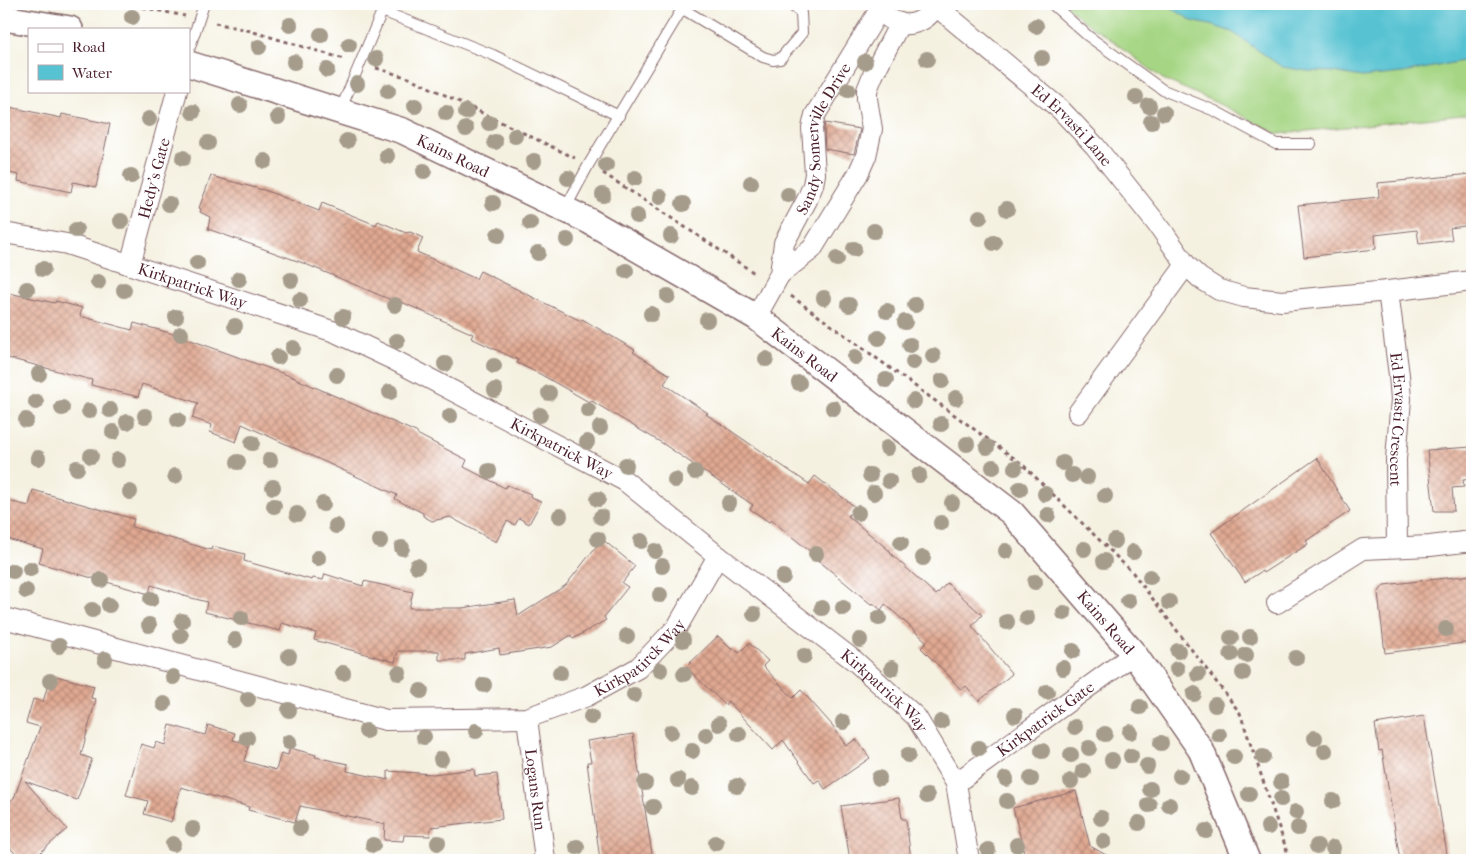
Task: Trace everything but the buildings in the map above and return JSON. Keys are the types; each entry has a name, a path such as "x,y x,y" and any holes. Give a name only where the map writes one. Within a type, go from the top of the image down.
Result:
{"street":[{"path":"879,6 892,20 911,24 921,21 930,15 936,5"},
{"name":"Ed Ervasti Lane","path":"936,5 1060,109 1095,146 1161,229 1186,265 1200,278 1219,290 1244,297 1282,301 1472,281"},
{"name":"Sandy Somerville Drive","path":"780,274 784,243 813,185 815,174 812,128 815,115 879,6"},
{"path":"4,18 64,28"},
{"name":"Sandy Somerville Drive","path":"756,317 780,274 812,248 858,174 866,156 872,129 867,90 900,23"},
{"name":"Kains Road","path":"190,64 403,131 597,225 756,317 1012,513 1134,654 1201,750 1248,860"},
{"name":"Hedy's Gate","path":"130,265 177,92"},
{"name":"Kirkpatrick Way","path":"4,233 67,244 335,332 392,359 625,481 718,556 856,662 916,717 956,783 969,860"},
{"path":"1078,413 1186,265"},
{"name":"Ed Ervasti Crescent","path":"1388,291 1401,399 1396,459 1397,546"},
{"path":"1277,603 1363,549 1430,546 1472,541"},
{"name":"Kirkpatirck Way","path":"527,718 587,696 638,668 676,627 718,556"},
{"path":"4,618 386,720 527,718"},
{"name":"Kirkpatrick Gate","path":"956,783 1134,654"},
{"name":"Logans Run","path":"527,718 544,860"}],"lane":[{"path":"190,47 204,4"},
{"path":"565,209 589,164 684,6 762,57 773,60 780,58 802,33 801,13 790,4"},
{"path":"1052,4 1088,36 1163,90 1215,111 1276,144 1311,144"},
{"path":"340,112 383,7 494,55 619,116"}],"green space":[{"path":"1064,4 1472,4 1472,114 1278,134 1217,103 1163,79 1098,30 1095,30"}],"water":[{"path":"1167,4 1472,4 1472,59 1403,73 1362,77 1282,67 1232,32 1192,21"}]}
